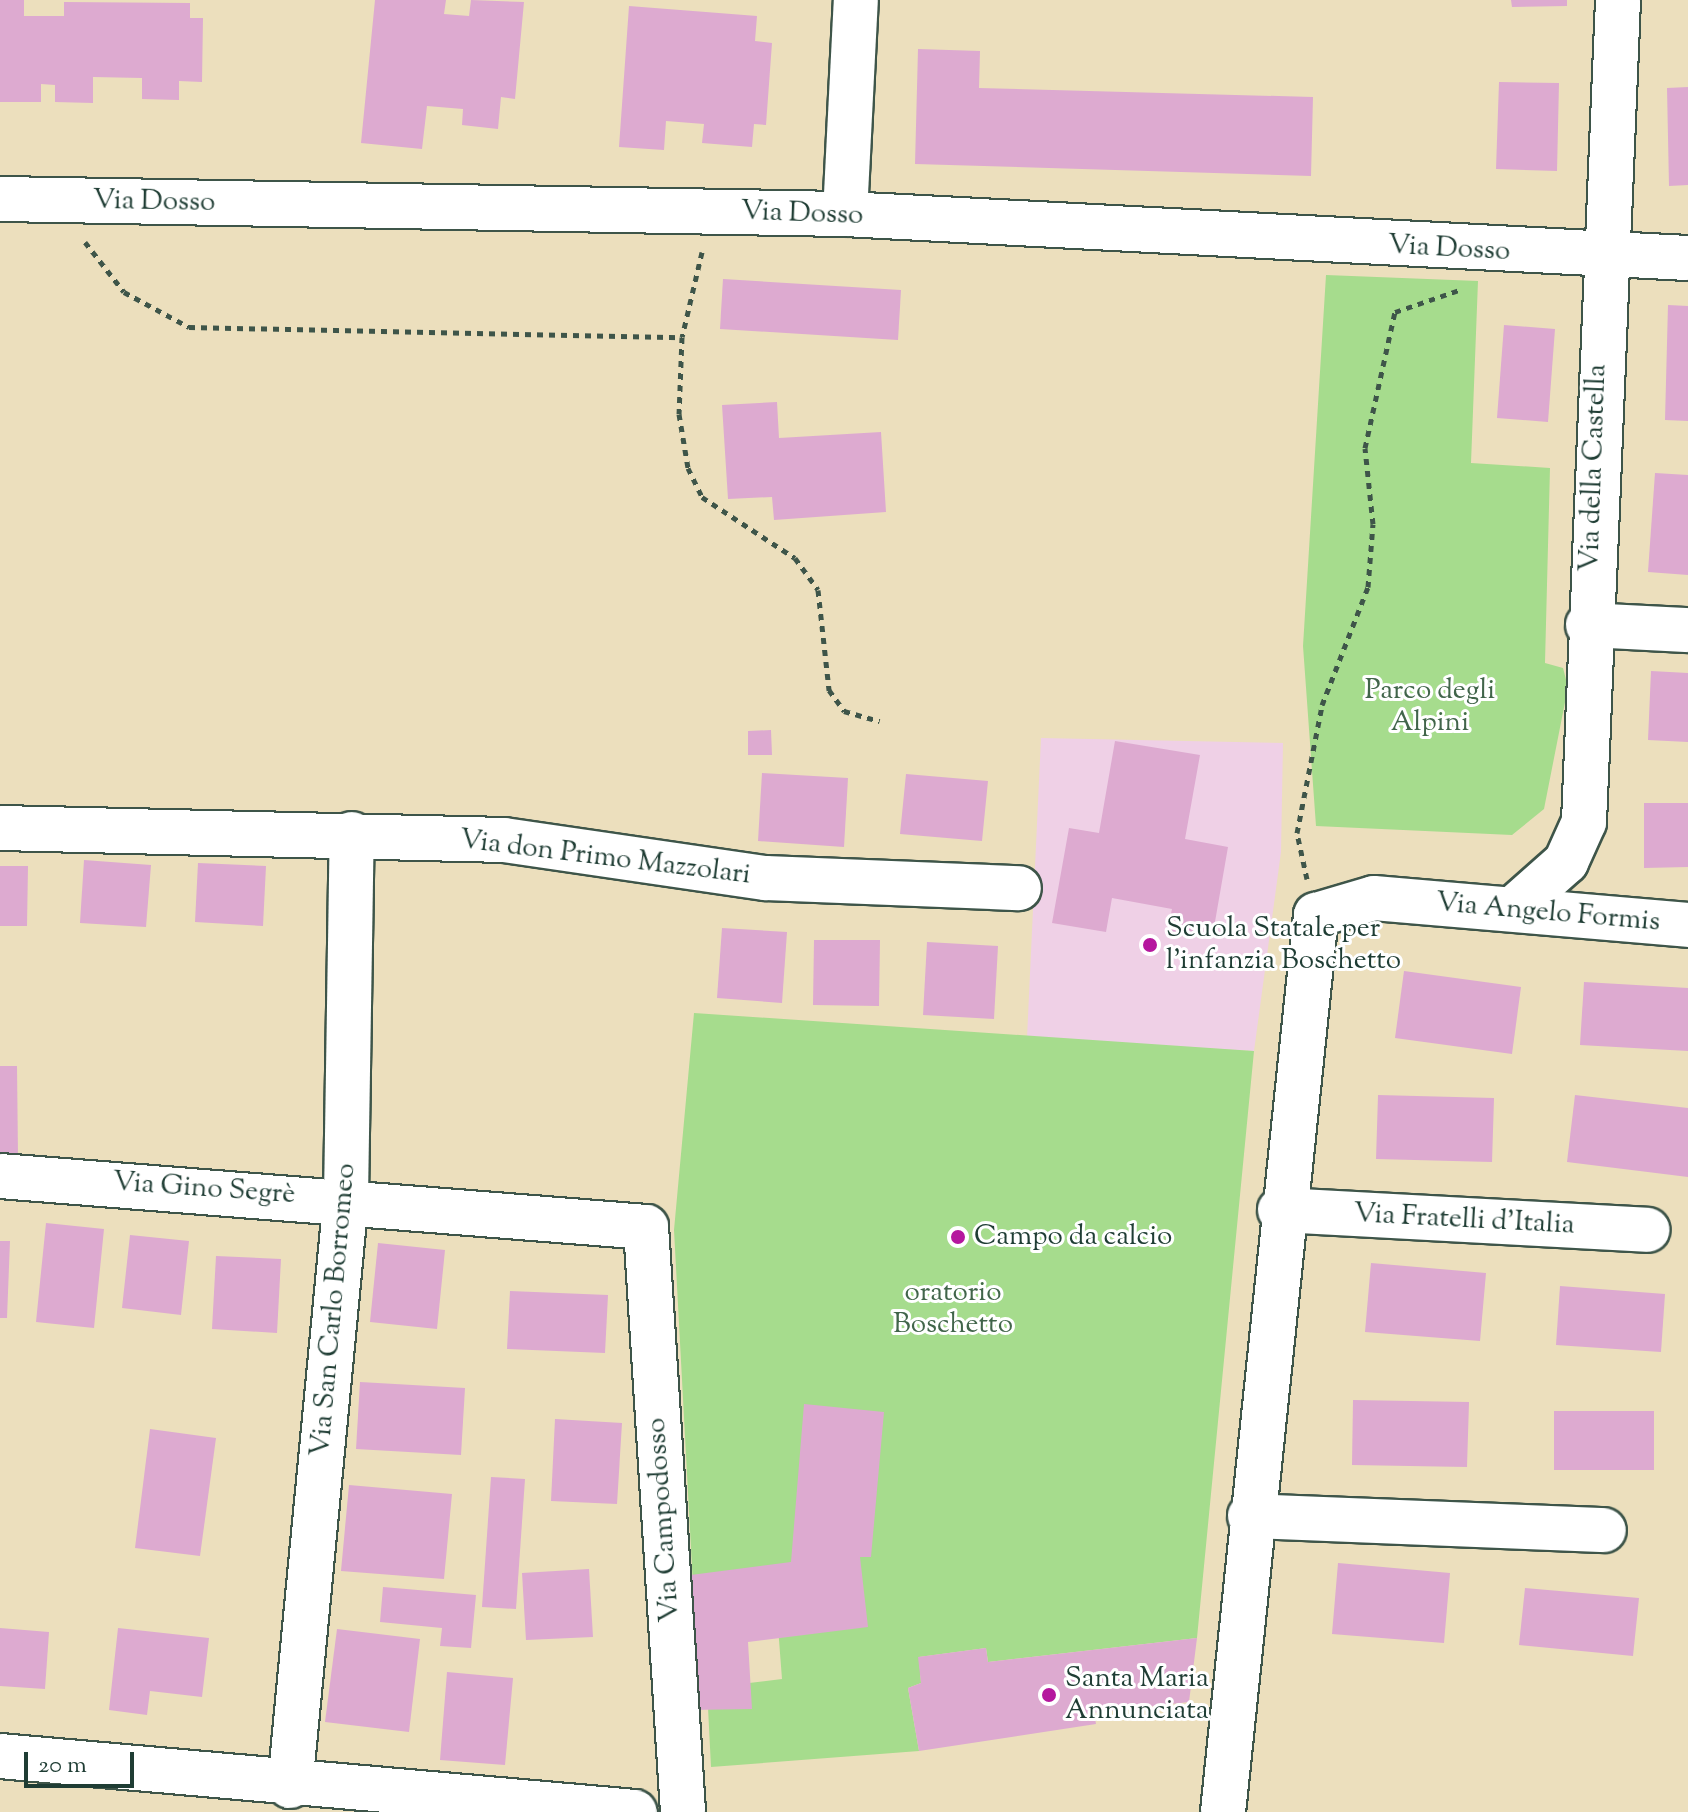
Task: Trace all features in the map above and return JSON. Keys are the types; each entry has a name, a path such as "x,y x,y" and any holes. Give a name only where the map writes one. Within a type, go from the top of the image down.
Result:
{"street":[{"path":"845,214 856,0"},
{"name":"Via della Castella","path":"1513,909 1566,862 1584,822 1588,625 1603,254 1618,0"},
{"name":"Via Dosso","path":"0,199 845,214 1474,252 1688,258"},
{"path":"1588,625 1688,630"},
{"name":"Via don Primo Mazzolari","path":"0,828 504,840 766,878 1019,888"},
{"name":"Via San Carlo Borromeo","path":"290,1786 346,1198 352,834"},
{"name":"Via Angelo Formis","path":"1316,915 1374,898 1688,925"},
{"path":"1223,1812 1280,1210 1316,915"},
{"name":"Via Gino Segrè","path":"0,1176 346,1198 646,1227"},
{"name":"Via Fratelli d'Italia","path":"1280,1210 1647,1230"},
{"name":"Via Campodosso","path":"646,1227 683,1812"},
{"path":"1250,1516 1604,1530"},
{"path":"0,1756 290,1786 635,1812"}],"path":[{"path":"52,200 124,292 189,327 682,337"},
{"path":"711,212 682,337 679,414 688,468 702,497 795,558 818,590 829,690 844,711 880,721"},
{"path":"1316,915 1297,833 1322,705 1368,587 1373,524 1365,448 1395,312 1473,285 1474,252"}],"shaded area":[{"name":"Scuola Statale per l'infanzia Boschetto","path":"1041,738 1283,743 1281,852 1254,1051 1027,1038"}],"green space":[{"name":"Parco degli Alpini","path":"1326,275 1478,281 1471,463 1550,468 1545,663 1563,668 1568,687 1544,809 1512,835 1316,826 1303,646"},
{"name":"oratorio Boschetto","path":"694,1013 1254,1051 1197,1638 988,1662 986,1648 919,1657 921,1683 908,1688 919,1751 711,1767 707,1688 782,1679 777,1614 693,1586 674,1230"}],"building":[{"path":"0,0 24,0 24,16 64,16 64,2 190,3 190,18 203,18 202,82 179,81 179,100 142,99 142,78 93,77 93,103 55,102 55,85 41,84 41,102 0,102"},
{"path":"375,0 446,0 444,14 469,16 471,0 524,2 515,99 501,97 498,129 462,125 463,109 427,106 422,149 361,143"},
{"path":"1511,0 1567,0 1567,6 1512,7"},
{"path":"629,6 757,16 755,41 772,43 766,125 754,124 752,147 702,143 704,124 666,121 664,150 619,147"},
{"path":"918,49 980,51 979,88 1313,97 1311,176 915,164"},
{"path":"1499,82 1559,83 1557,171 1496,169"},
{"path":"1688,87 1688,185 1669,186 1667,88"},
{"path":"723,279 901,290 898,340 720,329"},
{"path":"1668,305 1688,306 1688,421 1665,420"},
{"path":"1504,325 1555,329 1548,422 1497,418"},
{"path":"777,402 779,438 881,432 886,512 774,520 772,497 728,499 722,405"},
{"path":"1655,473 1688,475 1688,575 1648,572"},
{"path":"1651,671 1688,673 1688,742 1648,740"},
{"path":"771,730 772,755 748,755 748,731"},
{"path":"1115,741 1200,755 1185,839 1228,847 1212,939 1167,932 1172,909 1112,898 1106,932 1052,923 1069,828 1099,833"},
{"path":"762,773 848,778 844,847 758,841"},
{"path":"906,774 988,781 982,841 900,834"},
{"path":"1644,803 1688,803 1688,867 1644,868"},
{"path":"84,860 151,865 146,927 80,923"},
{"path":"198,863 266,866 263,926 195,922"},
{"path":"0,866 28,866 27,926 0,926"},
{"path":"722,928 787,932 782,1003 717,998"},
{"path":"814,940 880,940 879,1006 813,1005"},
{"path":"927,942 998,946 994,1019 923,1015"},
{"path":"1404,971 1521,987 1512,1054 1395,1038"},
{"path":"1584,982 1688,988 1688,1051 1580,1045"},
{"path":"0,1066 17,1066 18,1157 0,1157"},
{"path":"1378,1095 1494,1098 1492,1162 1376,1159"},
{"path":"1575,1095 1688,1108 1688,1177 1567,1162"},
{"path":"46,1223 104,1229 94,1328 36,1322"},
{"path":"130,1235 189,1241 181,1315 122,1308"},
{"path":"0,1241 10,1241 7,1318 0,1318"},
{"path":"378,1243 445,1250 437,1329 370,1322"},
{"path":"216,1256 281,1259 277,1333 212,1329"},
{"path":"1371,1263 1486,1273 1480,1341 1365,1332"},
{"path":"1560,1286 1665,1294 1661,1352 1556,1345"},
{"path":"510,1291 608,1295 605,1353 507,1349"},
{"path":"360,1382 465,1388 461,1455 356,1449"},
{"path":"1353,1400 1469,1402 1467,1467 1352,1465"},
{"path":"804,1404 884,1412 871,1557 860,1557 868,1627 748,1642 752,1709 690,1710 683,1576 791,1562"},
{"path":"1554,1411 1654,1411 1654,1470 1554,1470"},
{"path":"555,1419 622,1423 617,1504 551,1501"},
{"path":"150,1429 216,1438 200,1556 135,1548"},
{"path":"491,1477 525,1479 516,1609 482,1607"},
{"path":"349,1485 452,1494 444,1579 341,1571"},
{"path":"1338,1563 1450,1573 1444,1643 1332,1634"},
{"path":"589,1569 593,1637 526,1640 522,1573"},
{"path":"383,1587 476,1595 471,1648 440,1646 442,1628 380,1622"},
{"path":"1525,1588 1639,1598 1633,1656 1519,1645"},
{"path":"0,1628 49,1632 45,1689 0,1686"},
{"path":"118,1628 209,1638 202,1697 150,1691 147,1715 109,1710"},
{"path":"337,1629 420,1639 409,1732 325,1722"},
{"name":"Santa Maria Annunciata","path":"1197,1638 1189,1702 1094,1713 1096,1724 919,1751 908,1688 921,1683 918,1657 986,1648 988,1662"},
{"path":"447,1672 513,1678 505,1765 440,1760"}],"place":[{"name":"Scuola Statale per l'infanzia Boschetto","path":"1150,945"},
{"name":"Campo da calcio","path":"958,1237"},
{"name":"Santa Maria Annunciata","path":"1049,1695"}]}
